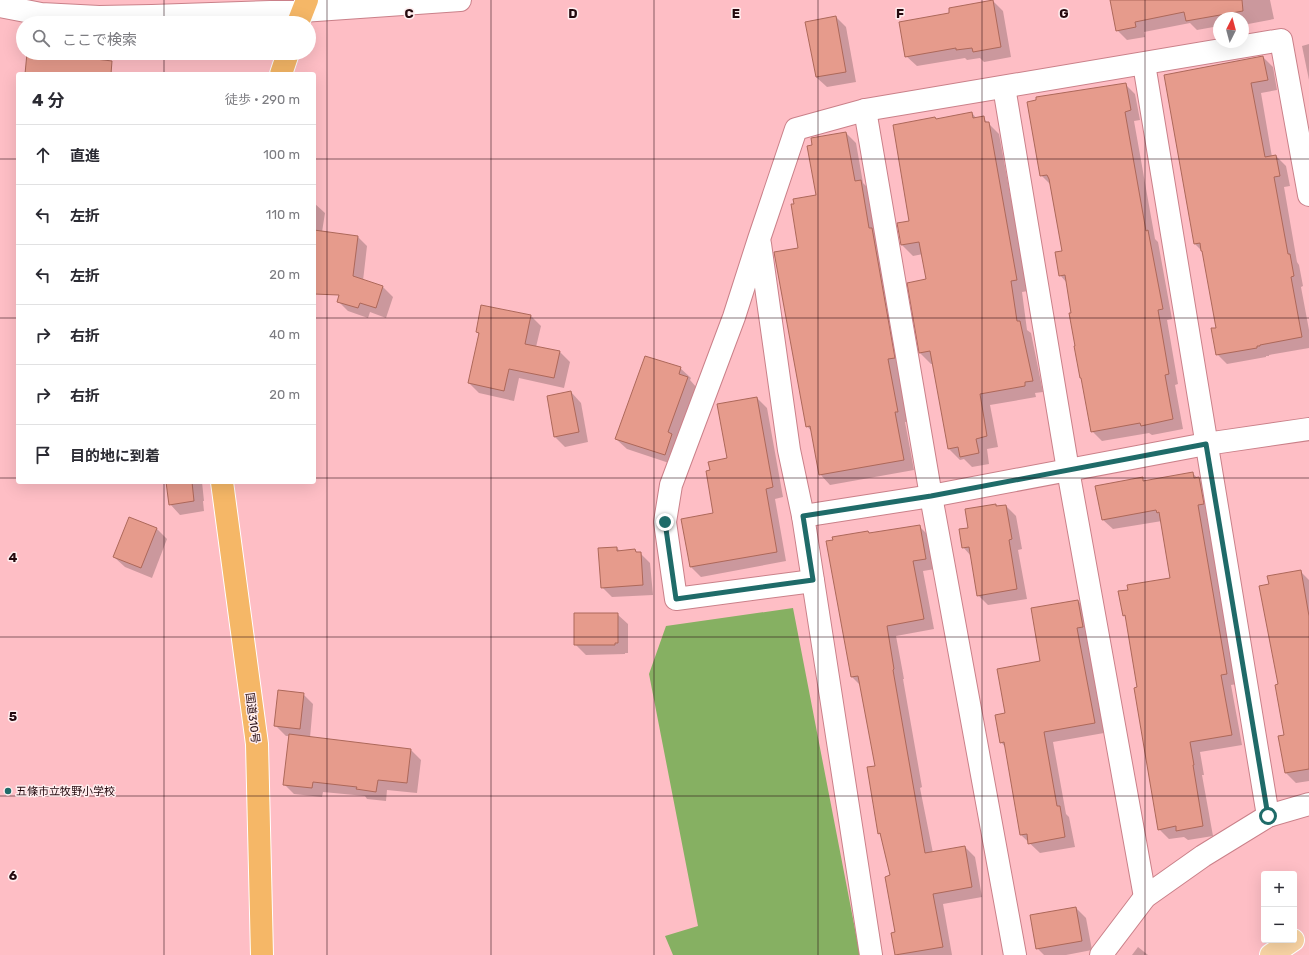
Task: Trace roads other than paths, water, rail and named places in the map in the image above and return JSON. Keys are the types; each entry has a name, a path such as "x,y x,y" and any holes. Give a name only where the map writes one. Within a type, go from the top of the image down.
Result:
{"highway":[{"path":"282,72 286,60"},
{"name":"国道310号","path":"222,484 257,744 262,955"}],"main road":[{"path":"1297,939 1309,933"},
{"path":"1271,955 1289,943"}],"street":[{"path":"144,16 302,11 460,0"},
{"path":"0,6 41,14 80,16"},
{"path":"813,580 676,599 665,522 671,485 734,316 796,129 865,110 1281,40 1309,195"},
{"path":"1144,64 1268,816"},
{"path":"1004,87 1068,470 1145,897"},
{"path":"865,110 931,496 1015,955"},
{"path":"759,239 789,450 803,516 871,955"},
{"path":"803,516 931,496 1206,444 1309,429"},
{"path":"1101,955 1145,897 1203,856 1268,816 1309,804"}],"place":[{"name":"五條市立牧野小学校","path":"8,791"}]}
